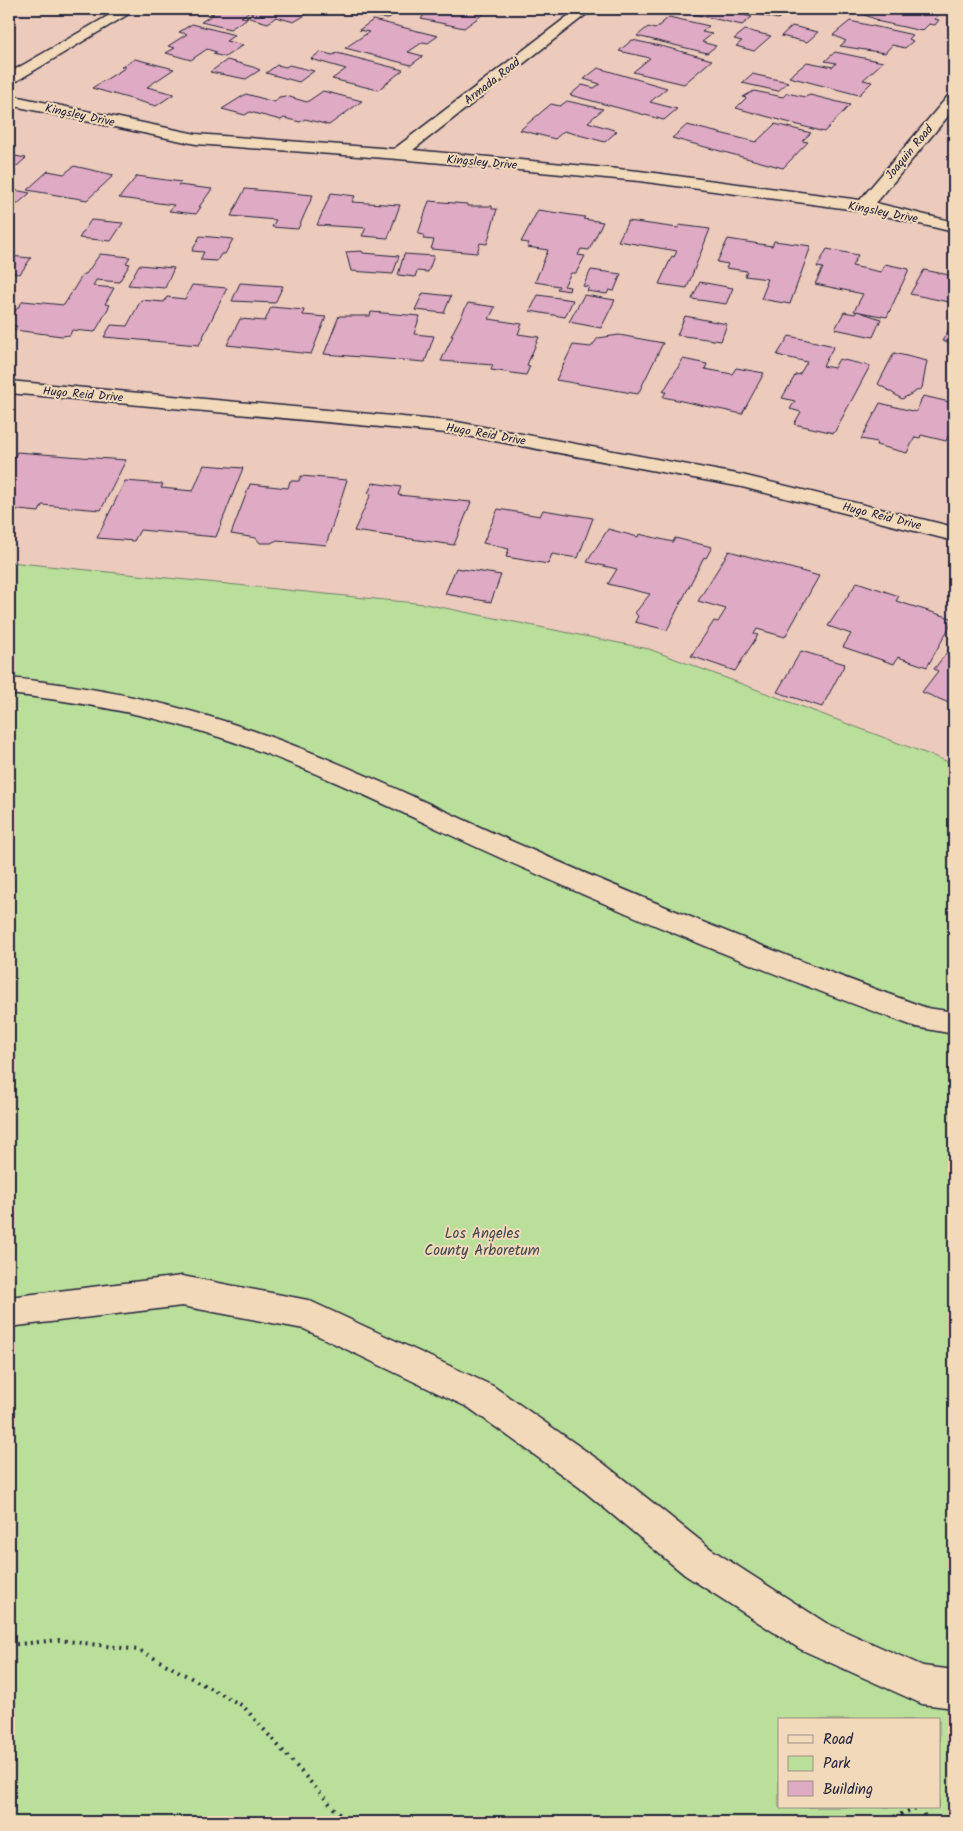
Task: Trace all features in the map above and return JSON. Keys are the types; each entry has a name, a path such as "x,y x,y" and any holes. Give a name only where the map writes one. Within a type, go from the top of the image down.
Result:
{"street":[{"path":"9,79 130,9"},
{"name":"Armada Road","path":"398,154 586,9"},
{"name":"Joaquin Road","path":"864,206 954,99"},
{"name":"Kingsley Drive","path":"9,100 196,139 398,154 638,176 864,206 954,226"},
{"name":"Hugo Reid Drive","path":"9,387 458,428 742,481 954,534"},
{"path":"9,686 59,690 124,702 183,716 277,748 490,843 748,954 926,1018 954,1023"},
{"path":"9,1312 182,1291 308,1315 481,1397 591,1475 698,1562 813,1636 922,1685 954,1689"}],"path":[{"path":"9,1645 59,1640 140,1650 243,1706 346,1822"},
{"path":"881,1822 918,1808"},
{"path":"921,1808 926,1822"}],"green space":[{"name":"Los Angeles County Arboretum","path":"9,562 425,604 649,649 954,764 954,1822 9,1822"}],"building":[{"path":"218,9 304,9 312,11 294,22 276,17 268,23 246,17 254,12 250,11 241,17 248,18 230,29 201,22 214,14 210,13"},
{"path":"360,9 390,9 399,11 387,19 356,12"},
{"path":"410,9 474,9 486,12 464,28 421,19 424,15 407,11"},
{"path":"671,9 725,9 752,17 742,25"},
{"path":"758,9 789,9 778,19 753,13"},
{"path":"863,9 929,9 942,12 934,19 939,20 935,25 929,24 922,31 876,21 878,20 862,14 864,12 860,11"},
{"path":"669,17 709,26 702,32 712,34 702,42 716,46 707,53 637,36 648,27 655,29"},
{"path":"373,20 438,36 428,43 423,42 408,52 423,56 411,65 345,48 369,32 359,30"},
{"path":"850,21 913,35 909,39 913,41 905,48 892,45 885,53 840,46 846,41 833,35"},
{"path":"192,24 235,35 226,41 243,45 225,57 213,54 216,52 207,49 191,60 166,53 175,48 168,46 187,34 179,32"},
{"path":"792,26 818,32 807,42 781,36"},
{"path":"745,30 771,36 754,51 736,46 742,41 734,39"},
{"path":"632,40 712,60 684,84 633,72 650,58 619,51"},
{"path":"320,52 333,55 337,53 403,70 378,90 332,79 346,69 311,59"},
{"path":"835,52 883,62 863,80 872,82 859,95 789,77 807,62 833,67 836,63 825,61"},
{"path":"135,59 174,69 147,87 174,94 156,106 92,88 125,68 121,67"},
{"path":"227,60 260,70 246,79 210,72"},
{"path":"277,65 286,67 289,65 314,71 299,82 266,73"},
{"path":"598,68 667,88 650,102 677,109 664,120 570,95 582,85 594,88 600,84 584,79"},
{"path":"752,74 788,82 778,91 742,83"},
{"path":"323,91 362,101 329,125 305,119 300,122 284,118 281,120 250,112 245,115 222,109 246,94 275,102 279,97 286,96 307,102"},
{"path":"754,91 783,97 787,93 805,97 810,95 850,105 824,132 736,108 746,98 743,97"},
{"path":"567,101 603,109 588,122 617,131 605,142 564,131 555,139 520,130 551,104 560,106"},
{"path":"775,124 811,133 802,141 808,142 783,168 672,138 687,125 756,142"},
{"path":"9,155 26,158 9,173"},
{"path":"74,166 114,175 87,200 27,190 48,171 64,174"},
{"path":"137,176 181,182 178,185 212,189 196,214 169,211 174,205 119,198"},
{"path":"9,189 30,193 14,207 9,206"},
{"path":"245,189 313,195 298,229 272,227 276,220 231,216"},
{"path":"331,193 355,196 352,202 400,205 388,238 362,236 366,228 317,225"},
{"path":"429,201 467,204 467,206 492,206 492,209 497,209 487,244 480,243 477,253 431,249 434,240 423,239 424,235 418,234"},
{"path":"538,210 585,217 583,219 603,222 589,250 581,249 578,255 585,256 576,273 571,273 564,286 570,287 569,291 557,289 559,286 535,282 548,250 527,247 529,243 521,242"},
{"path":"91,220 123,223 111,241 79,238"},
{"path":"628,221 678,228 679,225 710,229 687,288 659,284 672,256 674,257 677,251 618,241"},
{"path":"200,236 233,239 225,254 221,254 217,261 200,260 204,252 192,251"},
{"path":"728,239 772,246 774,241 811,246 790,304 761,299 767,279 745,276 747,271 726,268 728,264 717,262"},
{"path":"827,249 858,255 852,266 881,272 885,264 909,269 887,317 854,311 863,294 815,284 823,268 817,267"},
{"path":"362,251 363,253 399,256 393,274 351,271 346,252"},
{"path":"100,254 130,257 126,263 130,264 119,282 96,280 93,286 114,288 105,304 110,305 95,332 72,330 70,335 62,336 14,330 17,326 9,325 9,319 23,301 64,305 83,274 86,274"},
{"path":"404,254 434,256 428,272 417,271 415,277 398,275"},
{"path":"9,256 31,258 20,274 9,273"},
{"path":"139,265 174,268 165,288 128,285"},
{"path":"591,270 621,274 614,291 609,290 607,294 587,291 589,287 583,286"},
{"path":"924,270 954,276 954,303 910,294"},
{"path":"700,282 733,288 726,304 692,299"},
{"path":"240,283 283,286 275,303 232,301"},
{"path":"192,285 227,288 199,345 104,337 111,325 127,326 141,300 164,302 167,297 185,299"},
{"path":"423,293 451,296 444,313 415,310"},
{"path":"538,295 573,300 565,317 530,311"},
{"path":"584,295 615,300 601,328 569,322"},
{"path":"468,303 495,307 489,319 522,324 518,334 539,337 527,365 530,366 526,375 491,370 493,365 441,361"},
{"path":"271,307 304,310 303,315 326,317 311,354 227,345 240,319 265,321"},
{"path":"857,311 881,319 873,337 835,329 844,312 855,314"},
{"path":"371,312 420,316 414,334 434,336 425,362 324,354 339,316 370,316"},
{"path":"685,316 727,324 721,341 677,335"},
{"path":"953,323 954,343 942,341"},
{"path":"619,335 663,343 638,394 556,380 573,345 591,347 598,338"},
{"path":"789,336 834,346 823,366 834,368 839,359 870,366 834,433 794,424 801,412 790,409 795,401 782,398 796,374 799,375 807,362 777,355"},
{"path":"894,353 927,361 922,388 902,399 878,384"},
{"path":"683,359 707,364 705,369 732,374 736,368 764,373 742,414 663,397 666,392 663,392"},
{"path":"923,396 954,403 954,427 952,427 946,441 921,435 920,438 915,437 907,453 876,445 877,442 861,439 880,403 916,412"},
{"path":"17,452 126,460 101,510 42,505 39,512 9,509 9,466"},
{"path":"204,465 243,468 216,537 140,530 134,541 97,538 125,481 163,484 161,488 193,491"},
{"path":"301,476 347,480 326,545 277,540 271,543 260,543 256,538 231,534 250,484 288,488 290,481 299,481"},
{"path":"373,483 401,487 398,495 471,502 454,545 354,531 371,494 368,493"},
{"path":"498,509 540,516 543,510 593,518 578,558 552,554 548,564 506,557 509,549 483,543"},
{"path":"608,529 638,537 639,534 673,542 675,538 712,547 706,558 704,557 667,630 635,622 638,616 635,613 650,594 608,584 617,569 587,562"},
{"path":"729,551 819,576 785,637 757,629 754,634 758,635 735,671 691,656 714,621 718,622 726,609 698,601"},
{"path":"456,568 501,575 491,602 445,594"},
{"path":"857,582 899,596 896,601 954,619 927,667 898,657 894,664 843,647 851,634 828,626"},
{"path":"954,643 954,705 922,692 938,671 934,669"},
{"path":"801,651 845,664 822,707 777,692"}]}
